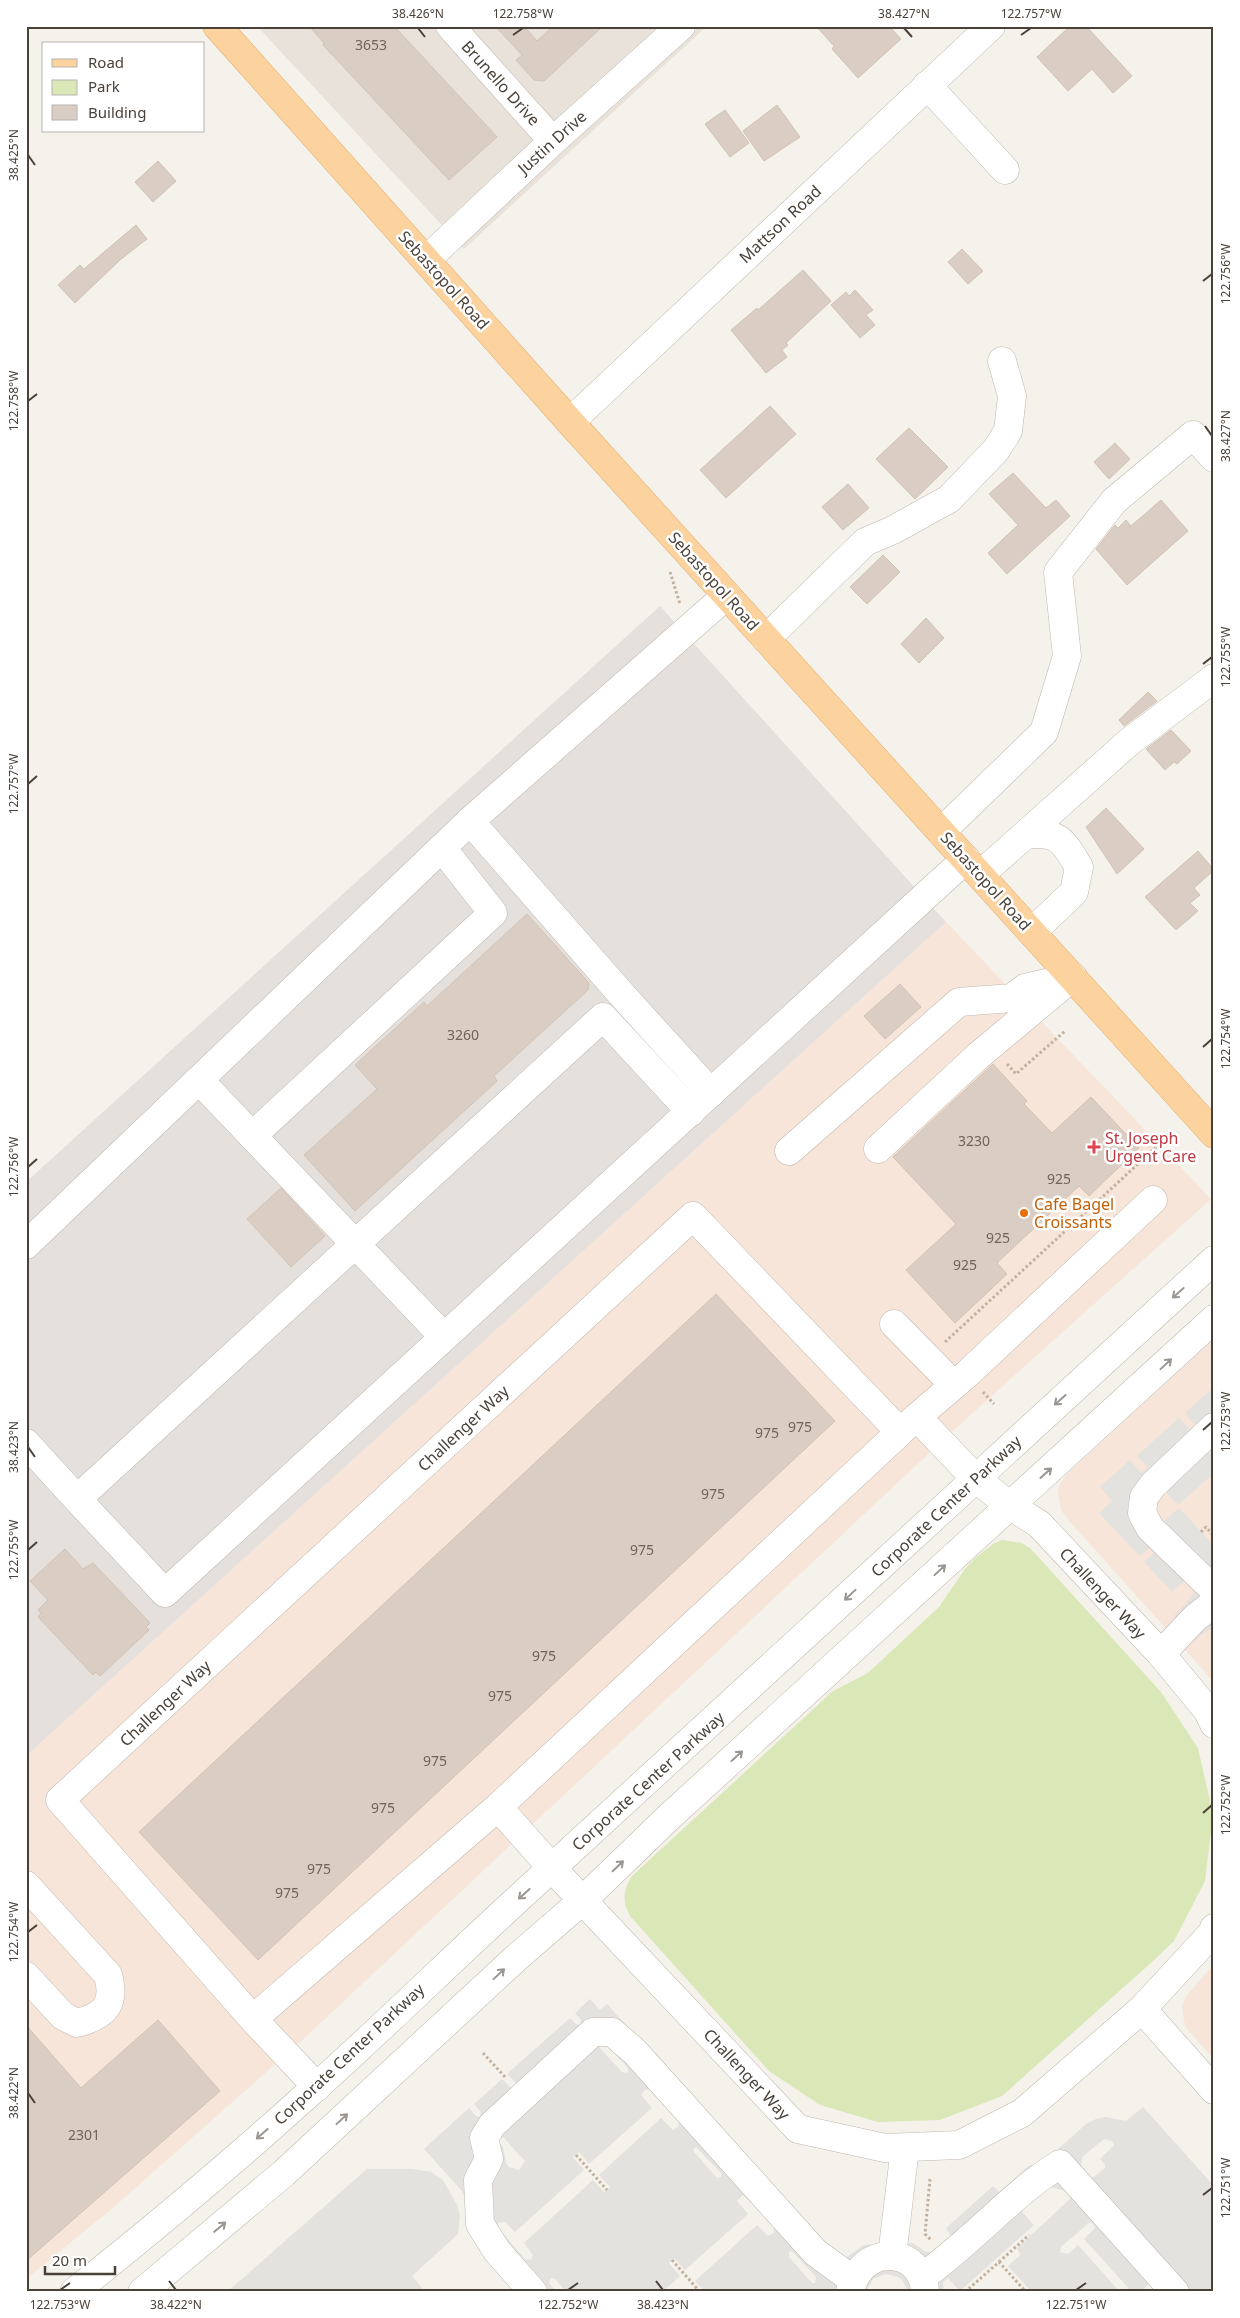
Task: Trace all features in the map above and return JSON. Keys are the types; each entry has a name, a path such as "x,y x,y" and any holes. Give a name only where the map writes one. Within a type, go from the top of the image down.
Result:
{"main road":[{"name":"Sebastopol Road","path":"217,26 570,422 1214,1134"}],"street":[{"name":"Justin Drive","path":"426,260 553,140 681,26"},
{"name":"Mattson Road","path":"570,422 926,85 991,26"},
{"name":"Brunello Drive","path":"459,29 553,140"},
{"path":"926,85 1005,170"},
{"path":"766,639 865,542 893,530 949,499 996,450 1008,431 1012,396 1002,361"},
{"path":"941,832 1044,732 1068,656 1058,572 1114,501 1193,435 1214,458"},
{"path":"26,1245 470,821 727,595"},
{"path":"26,1443 165,1593 711,1093 973,867 1026,835 1129,742 1214,678"},
{"path":"470,821 623,996 711,1093"},
{"path":"1026,835 1044,832 1056,838 1070,851 1079,866 1074,892 1032,932"},
{"path":"252,1136 493,912 442,848"},
{"path":"878,1149 978,1056 1072,977"},
{"path":"789,1151 959,1002 1012,998 1025,988 1072,977"},
{"path":"76,1499 603,1017 690,1112"},
{"path":"199,1080 444,1337"},
{"path":"317,2087 253,2019 498,1807 909,1425 966,1386 1153,1200"},
{"name":"Challenger Way","path":"253,2019 60,1800 693,1216 909,1425 1009,1505 1039,1524 1161,1654 1208,1711 1214,1724"},
{"name":"Corporate Center Parkway","path":"74,2292 157,2225 317,2087 975,1478 1214,1260"},
{"path":"142,2292 284,2173 515,1959 583,1900 669,1817 828,1674 1009,1505 1214,1319"},
{"path":"894,1324 966,1386"},
{"path":"1214,1426 1153,1485 1144,1497 1142,1513 1150,1528 1214,1590"},
{"path":"1161,1654 1195,1618 1214,1604"},
{"name":"Challenger Way","path":"498,1807 552,1868 798,2128 885,2148 959,2145 1022,2113 1142,2010 1213,1932 1214,1928"},
{"path":"26,1885 108,1975 112,1990 107,2006 100,2013 93,2019 77,2023 63,2016 26,1976"},
{"path":"1142,2010 1214,2090"},
{"path":"534,2292 497,2251 480,2224 478,2180 489,2159 484,2138 492,2125 593,2032 612,2032 635,2052 815,2252 852,2286 859,2269 868,2261 879,2257 892,2256 909,2263 924,2284 949,2258 1036,2179 1060,2164 1175,2292"},
{"path":"892,2256 905,2148"}],"path":[{"path":"1016,1074 1065,1031"},
{"path":"942,1345 1164,1140"},
{"path":"966,1386 994,1404"},
{"path":"1200,1532 1206,1527 1214,1536"},
{"path":"483,2053 509,2081"},
{"path":"576,2155 607,2190"},
{"path":"930,2179 925,2234 931,2241"},
{"path":"965,2292 971,2283 999,2262 1029,2235"},
{"path":"672,2260 700,2292"},
{"path":"999,2262 1026,2292"}],"shaded area":[{"path":"257,26 707,26 464,249"},
{"path":"660,606 946,922 26,1756 26,1182"},
{"path":"946,922 1211,1199 956,1428 299,2043 115,2206 26,2279 26,1756"},
{"path":"1214,1339 1214,1682 1071,1523 1061,1510 1058,1491 1060,1484 1068,1473"},
{"path":"1214,1387 1214,1445 1208,1451 1214,1458 1214,1473 1178,1505 1166,1492 1156,1500 1153,1515 1161,1524 1179,1508 1214,1546 1214,1628 1206,1631 1195,1640 1174,1616 1189,1600 1193,1593 1192,1585 1187,1578 1172,1592 1144,1562 1157,1550 1152,1545 1140,1556 1099,1513 1112,1501 1100,1487 1130,1460 1141,1473 1148,1467 1137,1456 1179,1418 1189,1429 1195,1425 1185,1413"},
{"path":"1214,1964 1214,2059 1188,2030 1184,2021 1182,2006 1188,1994"},
{"path":"590,1999 600,2010 607,2004 834,2255 845,2258 864,2245 872,2244 913,2243 926,2252 933,2252 951,2236 946,2228 993,2186 1000,2192 1028,2166 1045,2161 1086,2124 1106,2117 1126,2121 1143,2107 1214,2186 1214,2292 1150,2292 1153,2288 1149,2284 1140,2292 1132,2292 1084,2239 1095,2228 1090,2222 1061,2247 1060,2252 1068,2254 1078,2245 1120,2292 1032,2292 1008,2266 1020,2255 1017,2248 1070,2199 1066,2191 1051,2187 1043,2190 1023,2208 1023,2213 1034,2225 960,2291 948,2278 943,2282 944,2292 908,2292 903,2281 898,2277 885,2274 873,2279 866,2292 705,2292 695,2281 757,2225 768,2236 774,2233 774,2226 743,2195 737,2201 748,2214 685,2270 674,2258 669,2263 680,2276 662,2292 566,2292 555,2279 551,2278 549,2283 557,2292 521,2292 461,2190 424,2149 469,2108 476,2116 480,2117 481,2112 474,2104 502,2079 512,2089 517,2084 507,2074 570,2018 580,2025 581,2020 575,2013","holes":["605,2043 628,2068 628,2073 622,2072 599,2045","645,2090 651,2090 678,2120 679,2126 673,2130 661,2118 599,2175 610,2187 604,2192 593,2180 524,2243 533,2255 531,2260 525,2259 498,2228 498,2223 505,2222 515,2232 584,2170 573,2157 579,2152 589,2164 652,2108 641,2095","500,2137 504,2138 525,2161 519,2170 509,2167 506,2163 503,2147 498,2141","1104,2139 1112,2141 1114,2145 1100,2159 1105,2164 1105,2168 1094,2177 1089,2177 1081,2168 1082,2157","696,2147 721,2173 721,2177 717,2178 693,2149","792,2251 816,2277 815,2283 812,2283 789,2257 789,2252"]},
{"path":"367,2169 412,2169 431,2172 443,2180 457,2205 460,2215 458,2234 412,2276 424,2290 421,2292 227,2292"}],"green space":[{"path":"1002,1540 1022,1543 1031,1549 1161,1692 1198,1748 1213,1814 1205,1881 1174,1941 1002,2096 940,2120 878,2122 820,2105 769,2071 630,1916 625,1900 625,1891 632,1876 833,1691 868,1673 939,1607 965,1569 975,1558 993,1544"}],"building":[{"path":"309,26 394,26 497,137 449,180 323,45 324,43"},
{"path":"495,26 524,26 537,41 553,26 603,26 544,81 534,80 516,60 522,55"},
{"path":"816,26 889,26 901,39 858,78 832,49 834,46"},
{"path":"1070,26 1086,26 1132,76 1113,93 1092,69 1068,91 1037,57"},
{"path":"777,105 800,137 764,161 743,131"},
{"path":"725,110 749,143 730,157 705,124"},
{"path":"158,161 176,181 153,202 135,182"},
{"path":"136,225 147,239 120,260 75,303 58,285 80,265 84,269"},
{"path":"962,249 983,271 968,284 948,262"},
{"path":"803,270 831,301 786,343 788,345 782,350 787,357 766,373 731,330 757,308 758,310"},
{"path":"855,290 873,310 866,315 875,325 860,338 831,305 846,292 849,296"},
{"path":"770,406 796,434 726,498 700,470"},
{"path":"909,428 948,467 915,499 876,459"},
{"path":"1115,443 1130,459 1109,479 1094,462"},
{"path":"1013,473 1046,508 1056,500 1070,516 1007,574 988,553 1018,525 989,494"},
{"path":"848,484 869,508 843,530 822,507"},
{"path":"1161,500 1188,531 1127,585 1096,549 1115,525 1118,528 1126,520 1131,526"},
{"path":"883,555 900,572 867,604 850,587"},
{"path":"926,618 944,638 919,663 901,644"},
{"path":"1148,692 1157,701 1124,726 1119,720"},
{"path":"1171,730 1191,751 1177,764 1174,762 1165,770 1146,749"},
{"path":"1106,808 1144,849 1117,874 1086,827"},
{"path":"1198,851 1214,870 1194,888 1200,895 1190,903 1198,911 1176,930 1145,897"},
{"path":"527,914 589,983 588,990 494,1076 497,1081 355,1211 304,1155 377,1089 355,1065 424,1002 427,1006"},
{"path":"900,984 921,1007 885,1039 864,1016"},
{"path":"993,1064 1027,1101 1024,1104 1052,1133 1091,1097 1139,1148 1089,1196 1079,1186 997,1263 1007,1274 955,1323 906,1270 956,1224 893,1157"},
{"path":"281,1188 325,1236 291,1267 247,1219"},
{"path":"716,1294 835,1421 258,1960 139,1832"},
{"path":"65,1549 83,1569 93,1563 150,1623 146,1627 149,1630 100,1676 96,1672 93,1675 38,1617 41,1613 38,1610 48,1600 30,1581"},
{"path":"158,2020 220,2091 26,2261 26,2025 81,2088"}],"place":[{"name":"St. Joseph Urgent Care","path":"1094,1147"},
{"name":"Cafe Bagel Croissants","path":"1024,1213"}]}
